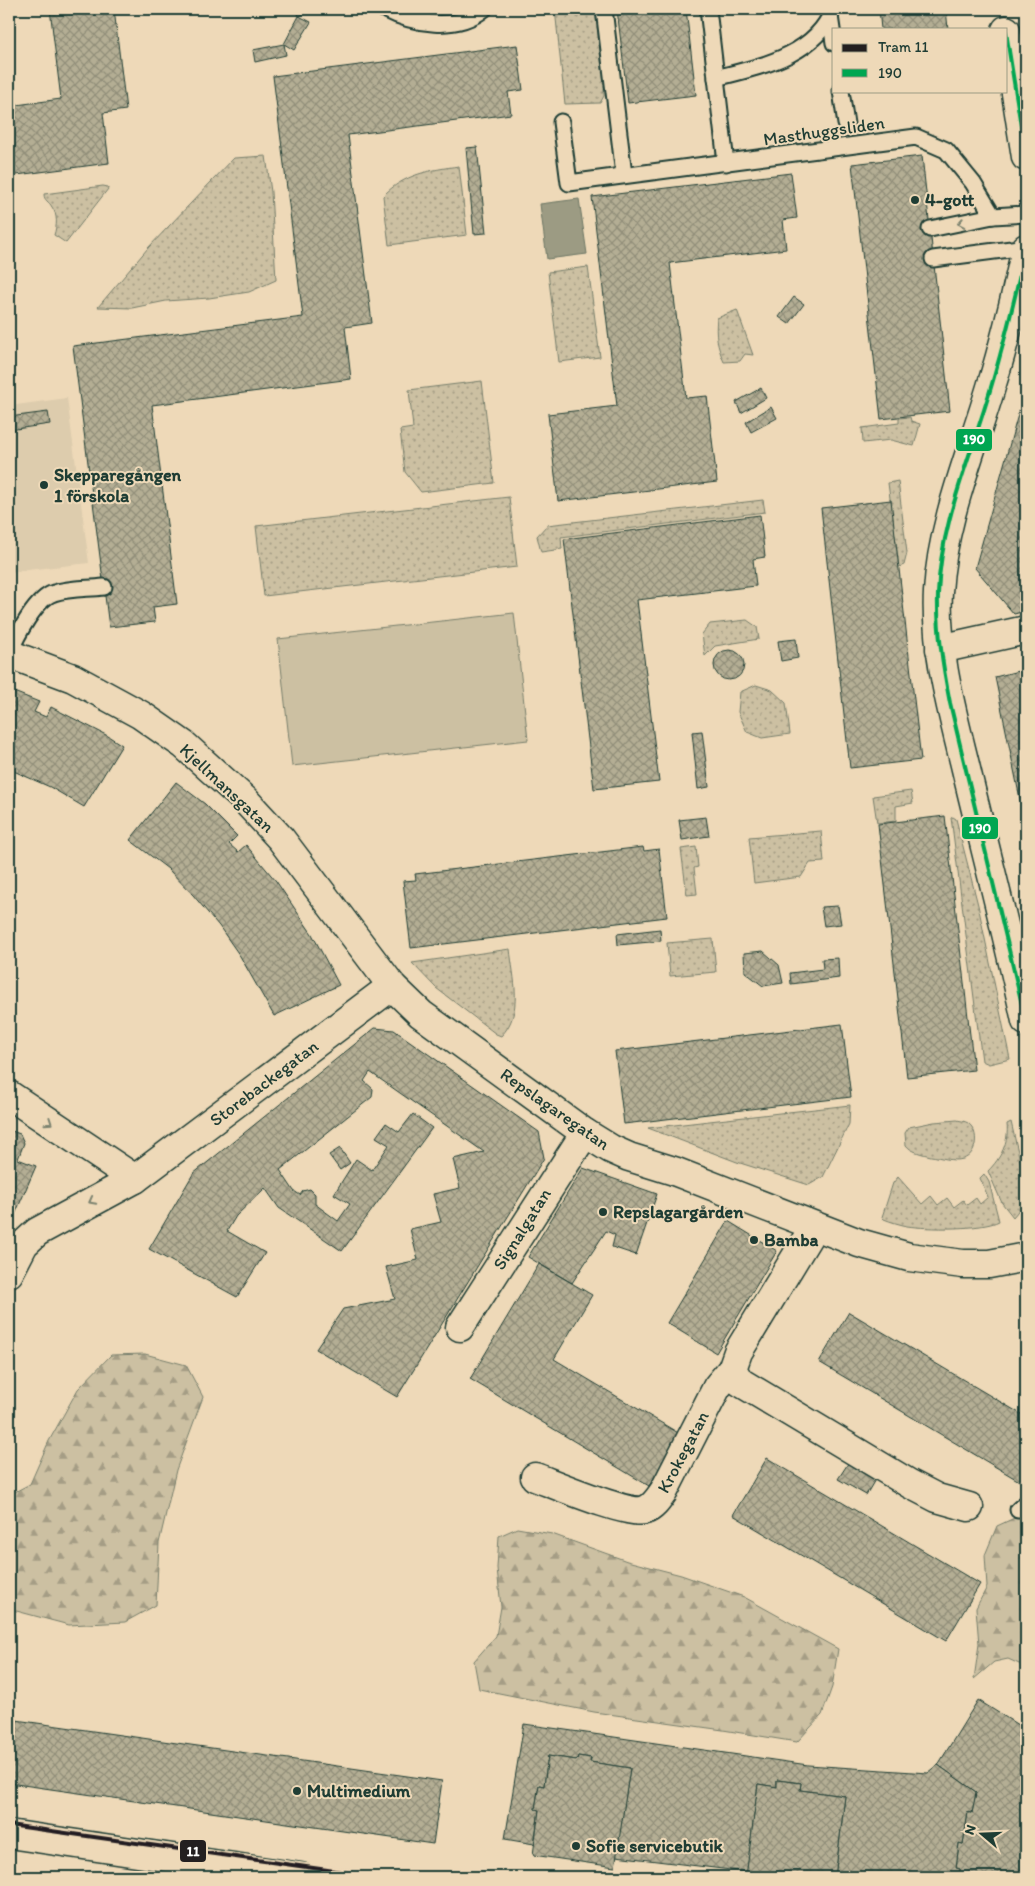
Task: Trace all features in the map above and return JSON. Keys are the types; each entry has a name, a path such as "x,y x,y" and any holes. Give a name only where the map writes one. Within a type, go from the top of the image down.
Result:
{"street":[{"path":"1003,9 1006,28"},
{"path":"1008,43 1026,157"},
{"path":"1026,248 1015,300 991,387 944,542 937,614 940,649 956,725 1018,940 1026,1021"},
{"path":"940,649 1026,630"},
{"name":"Kjellmansgatan","path":"9,654 73,678 141,715 184,745 245,800 281,839 392,986"},
{"name":"Repslagaregatan","path":"392,986 421,1014 585,1133 611,1149 629,1157 674,1171 814,1227 859,1243 909,1257 963,1264 989,1264 1026,1257"},
{"name":"Storebackegatan","path":"9,1273 24,1244 37,1232 135,1179 392,986"},
{"path":"9,1095 135,1179"},
{"name":"Signalgatan","path":"460,1327 585,1133"},
{"name":"Krokegatan","path":"535,1477 632,1511 645,1510 654,1504 664,1491 718,1387 732,1369 738,1352 814,1227"},
{"path":"732,1369 740,1382 902,1479 937,1498 969,1507"},
{"path":"9,1834 301,1877"}],"lane":[{"path":"384,9 400,18 427,24 456,22 484,9"},
{"path":"604,9 624,175"},
{"path":"708,9 726,163"},
{"path":"716,78 758,66 795,52 816,35 831,13"},
{"path":"831,13 832,28"},
{"name":"Masthuggsliden","path":"841,92 846,124"},
{"name":"Masthuggsliden","path":"561,122 569,183 916,137 946,150 973,183 993,216"},
{"path":"930,228 993,216 1026,214"},
{"path":"933,259 1026,248"},
{"path":"9,654 20,628 38,605 52,593 104,587"}],"shaded area":[{"path":"579,199 587,254 547,259 540,204"},
{"name":"Skepparegången 1 förskola","path":"67,398 89,563 9,572 9,406"}],"green space":[{"path":"403,9 463,9 448,14 433,15"},
{"path":"555,9 595,9 604,85 604,96 600,103 565,104"},
{"path":"266,156 271,192 276,280 249,292 209,298 166,301 132,308 98,307 148,248 234,158"},
{"path":"459,166 467,235 389,245 383,196 400,183 418,174"},
{"path":"103,186 108,187 108,189 66,243 54,235 56,217 44,194"},
{"path":"588,267 600,357 559,362 548,272"},
{"path":"737,310 753,355 745,354 740,361 724,362 717,340 717,318"},
{"path":"482,381 494,483 421,492 405,472 400,430 413,428 409,390"},
{"path":"910,417 911,421 920,424 914,446 891,440 863,443 862,428 899,423 899,418"},
{"path":"898,481 907,553 904,565 899,567 888,483"},
{"path":"509,497 517,567 264,596 256,526"},
{"path":"763,500 765,512 561,537 562,549 541,552 537,536 547,525"},
{"path":"514,613 528,740 292,766 278,639"},
{"path":"747,620 757,627 759,639 715,646 705,656 702,634 710,624"},
{"path":"756,685 772,690 786,703 790,734 762,738 747,732 738,712 740,692"},
{"path":"911,791 913,803 896,806 896,821 877,823 873,796"},
{"path":"951,818 956,819 978,905 1010,1059 989,1064 982,1061"},
{"path":"821,831 824,862 810,863 801,877 754,883 749,837"},
{"path":"696,847 698,867 694,868 697,894 687,895 681,849"},
{"path":"713,939 716,972 670,976 667,943"},
{"path":"510,949 515,983 515,1006 513,1017 501,1036 436,988 412,963"},
{"path":"850,1105 849,1124 823,1177 809,1185 737,1162 648,1128"},
{"path":"957,1120 968,1123 974,1132 974,1148 968,1157 951,1160 914,1151 906,1145 905,1133 909,1127"},
{"path":"1011,1122 1025,1182 1023,1201 1013,1217 1002,1203 988,1171 997,1161 1003,1149 1007,1137 1007,1124"},
{"path":"984,1174 989,1182 999,1221 980,1226 927,1228 907,1226 882,1217 893,1183 898,1177 922,1204 931,1196 938,1205 947,1198 954,1207 963,1200 967,1205 976,1198 980,1204 988,1197 980,1178"},
{"path":"145,1354 186,1365 203,1397 176,1470 159,1543 156,1605 125,1622 69,1625 9,1609 9,1495 30,1484 49,1441 78,1389 111,1355"},
{"path":"1026,1510 1026,1667 1008,1659 994,1662 974,1679 979,1644 976,1608 987,1587 985,1555 997,1526 1023,1514"},
{"path":"517,1528 552,1534 627,1561 681,1575 744,1597 838,1649 832,1687 822,1715 797,1742 594,1712 479,1689 474,1661 496,1636 501,1607 497,1568 499,1536"}],"building":[{"path":"50,9 114,9 126,110 103,113 109,163 9,176 9,106 61,99"},
{"path":"296,9 310,9 311,11 299,16"},
{"path":"617,9 686,9 696,95 628,103"},
{"path":"879,9 946,9 948,28 881,28"},
{"path":"299,16 311,22 294,50 284,44"},
{"path":"284,44 286,55 255,62 253,50"},
{"path":"517,45 523,90 508,92 511,114 348,135 372,323 345,327 351,379 152,405 177,604 153,607 155,622 109,627 73,346 303,317 273,76"},
{"path":"477,147 486,233 474,234 466,148"},
{"path":"922,156 950,411 881,419 852,164"},
{"path":"791,173 797,218 783,220 786,249 670,263 686,398 707,396 717,482 558,501 548,414 617,406 592,197"},
{"path":"794,297 804,304 789,324 779,317"},
{"path":"1026,386 1026,611 1014,614 975,568"},
{"path":"761,388 766,398 741,413 736,402"},
{"path":"771,407 777,418 751,432 746,422"},
{"path":"48,412 50,424 9,430 9,417"},
{"path":"891,500 921,760 850,768 821,508"},
{"path":"760,515 765,557 753,559 756,586 637,600 659,782 594,789 564,539"},
{"path":"796,639 798,658 781,661 778,641"},
{"path":"729,650 740,654 744,665 740,676 729,680 718,676 714,665 718,654"},
{"path":"1026,669 1026,828 995,677"},
{"path":"9,690 39,702 34,712 46,717 51,707 122,745 84,807 50,787 9,769"},
{"path":"702,731 709,787 698,789 692,732"},
{"path":"176,782 205,804 237,836 229,844 238,852 246,845 276,881 312,934 339,985 274,1016 240,956 219,926 168,869 130,840"},
{"path":"945,816 974,1070 907,1077 878,824"},
{"path":"706,817 709,836 682,840 679,820"},
{"path":"643,847 644,851 659,849 667,917 411,948 403,881 416,880 415,874"},
{"path":"838,906 841,924 824,926 821,907"},
{"path":"660,929 661,941 618,945 617,934"},
{"path":"763,951 779,965 783,983 763,986 745,972 744,953"},
{"path":"838,958 839,978 791,984 790,973 823,969 822,959"},
{"path":"842,1024 851,1097 624,1124 615,1051"},
{"path":"375,1028 394,1030 539,1132 544,1158 397,1397 316,1349 343,1309 395,1299 386,1267 418,1260 410,1229 441,1222 433,1194 460,1188 453,1159 484,1152 370,1072 364,1081 373,1089 372,1097 280,1170 294,1191 300,1195 303,1191 310,1189 315,1194 315,1204 338,1221 350,1204 334,1194 356,1159 372,1170 389,1145 376,1137 386,1123 399,1132 413,1114 432,1128 342,1251 279,1208 265,1188 236,1216 227,1231 265,1253 237,1297 149,1249 193,1174"},
{"path":"9,1130 20,1134 24,1143 18,1159 36,1166 10,1226"},
{"path":"340,1148 350,1163 340,1170 329,1155"},
{"name":"Repslagargården","path":"583,1168 657,1194 636,1255 612,1247 615,1235 606,1231 572,1283 528,1257"},
{"path":"728,1221 777,1251 716,1353 667,1323"},
{"path":"539,1264 592,1295 554,1359 680,1434 649,1486 470,1379"},
{"path":"849,1312 1026,1417 1026,1485 819,1362"},
{"path":"767,1458 980,1584 946,1641 733,1515"},
{"path":"849,1462 876,1478 866,1495 838,1479"},
{"path":"978,1700 1026,1730 1026,1877 959,1877 960,1869 956,1868 959,1843 963,1844 968,1812 972,1813 976,1792 938,1765"},
{"path":"9,1719 442,1781 433,1844 9,1783"},
{"path":"524,1724 808,1765 928,1773 938,1765 976,1792 972,1813 968,1812 963,1844 959,1843 956,1868 960,1869 959,1877 835,1877 845,1796 800,1790 801,1783 777,1780 777,1787 758,1784 747,1872 616,1856 630,1768 590,1762 591,1758 578,1756 577,1760 548,1756 544,1786 539,1785 535,1809 539,1810 534,1844 505,1839"},
{"path":"548,1756 577,1760 578,1756 591,1758 590,1762 630,1768 615,1867 533,1855 539,1810 535,1809 539,1785 544,1786"},
{"path":"777,1780 801,1783 800,1790 845,1796 835,1877 746,1877 758,1784 777,1787"}],"tram line":[{"name":"11","path":"9,1825 377,1877"}],"transit line":[{"name":"190","path":"1008,44 1026,157"},
{"name":"190","path":"1026,248 996,370 948,523 943,547 938,594 938,622 950,703 1026,1021"}],"place":[{"name":"4-gott","path":"915,200"},
{"name":"Skepparegången 1 förskola","path":"44,485"},
{"name":"Repslagargården","path":"603,1212"},
{"name":"Bamba","path":"754,1240"},
{"name":"Multimedium","path":"297,1791"},
{"name":"Sofie servicebutik","path":"576,1846"}]}
